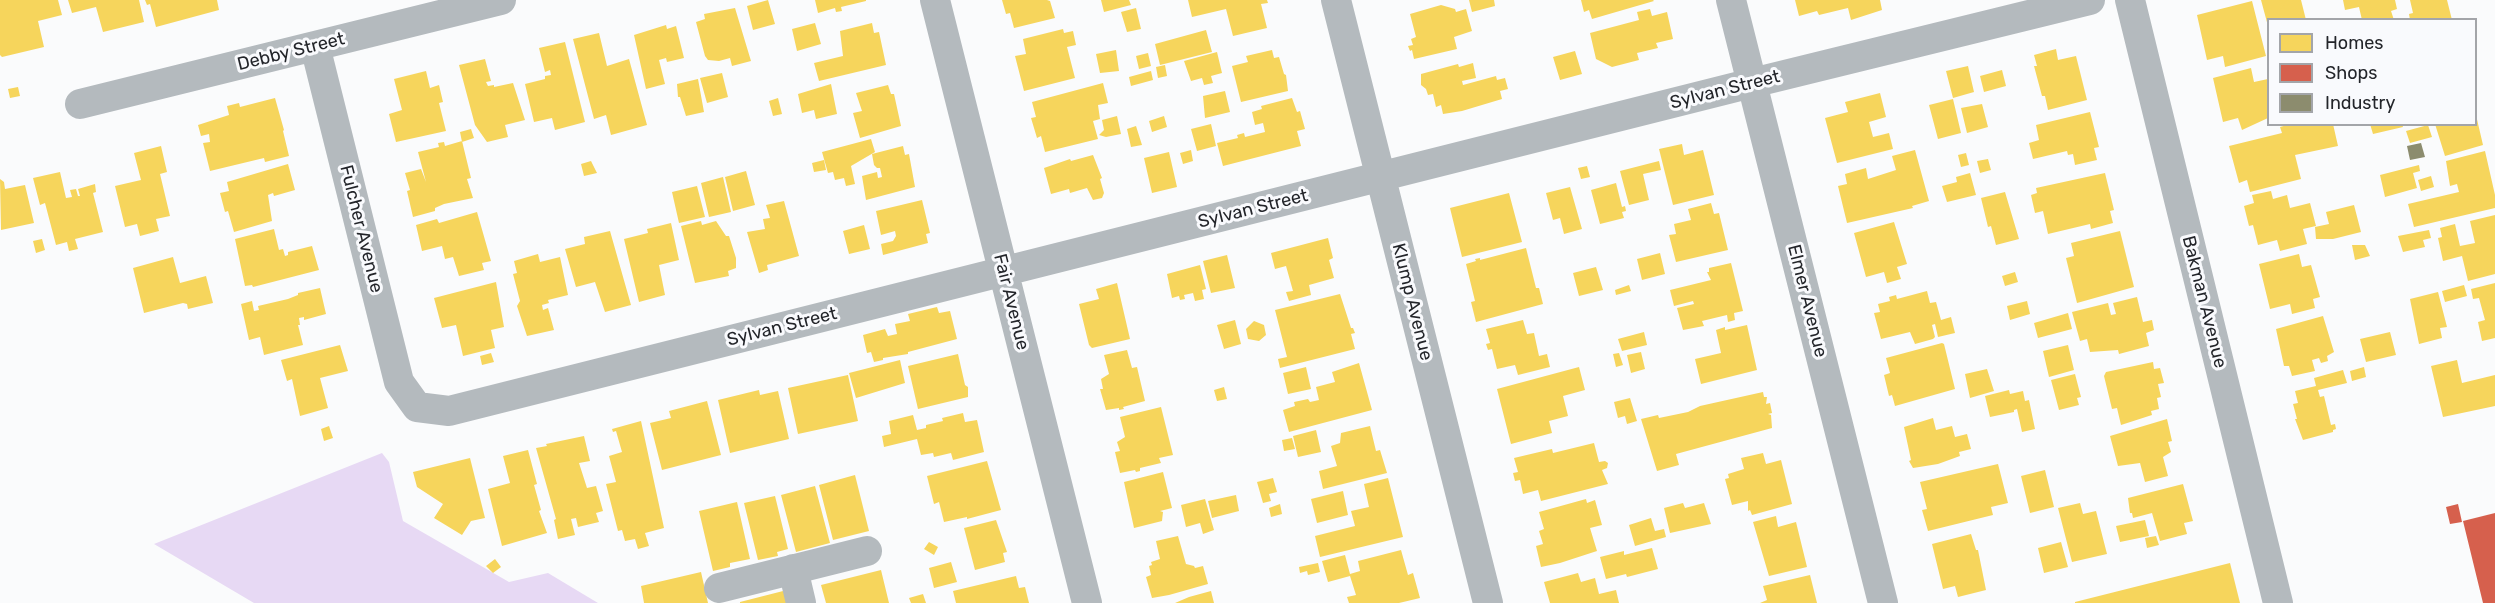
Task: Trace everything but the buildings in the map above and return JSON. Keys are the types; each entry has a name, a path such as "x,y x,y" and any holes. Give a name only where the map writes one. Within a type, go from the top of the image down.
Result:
{"street":[{"name":"Debby Street","path":"80,104 501,0"},
{"name":"Fair Avenue","path":"935,0 1087,603"},
{"name":"Klump Avenue","path":"1336,0 1488,603"},
{"name":"Elmer Avenue","path":"1731,0 1883,603"},
{"name":"Sylvan Street","path":"417,407 449,411 2090,0"},
{"name":"Bakman Avenue","path":"2130,0 2278,603"},
{"name":"Fulcher Avenue","path":"315,46 399,382 417,407"},
{"path":"719,588 867,551"},
{"path":"793,569 801,603"}],"shaded area":[{"path":"382,453 389,462 403,521 509,582 548,573 598,603 254,603 154,544"}]}
